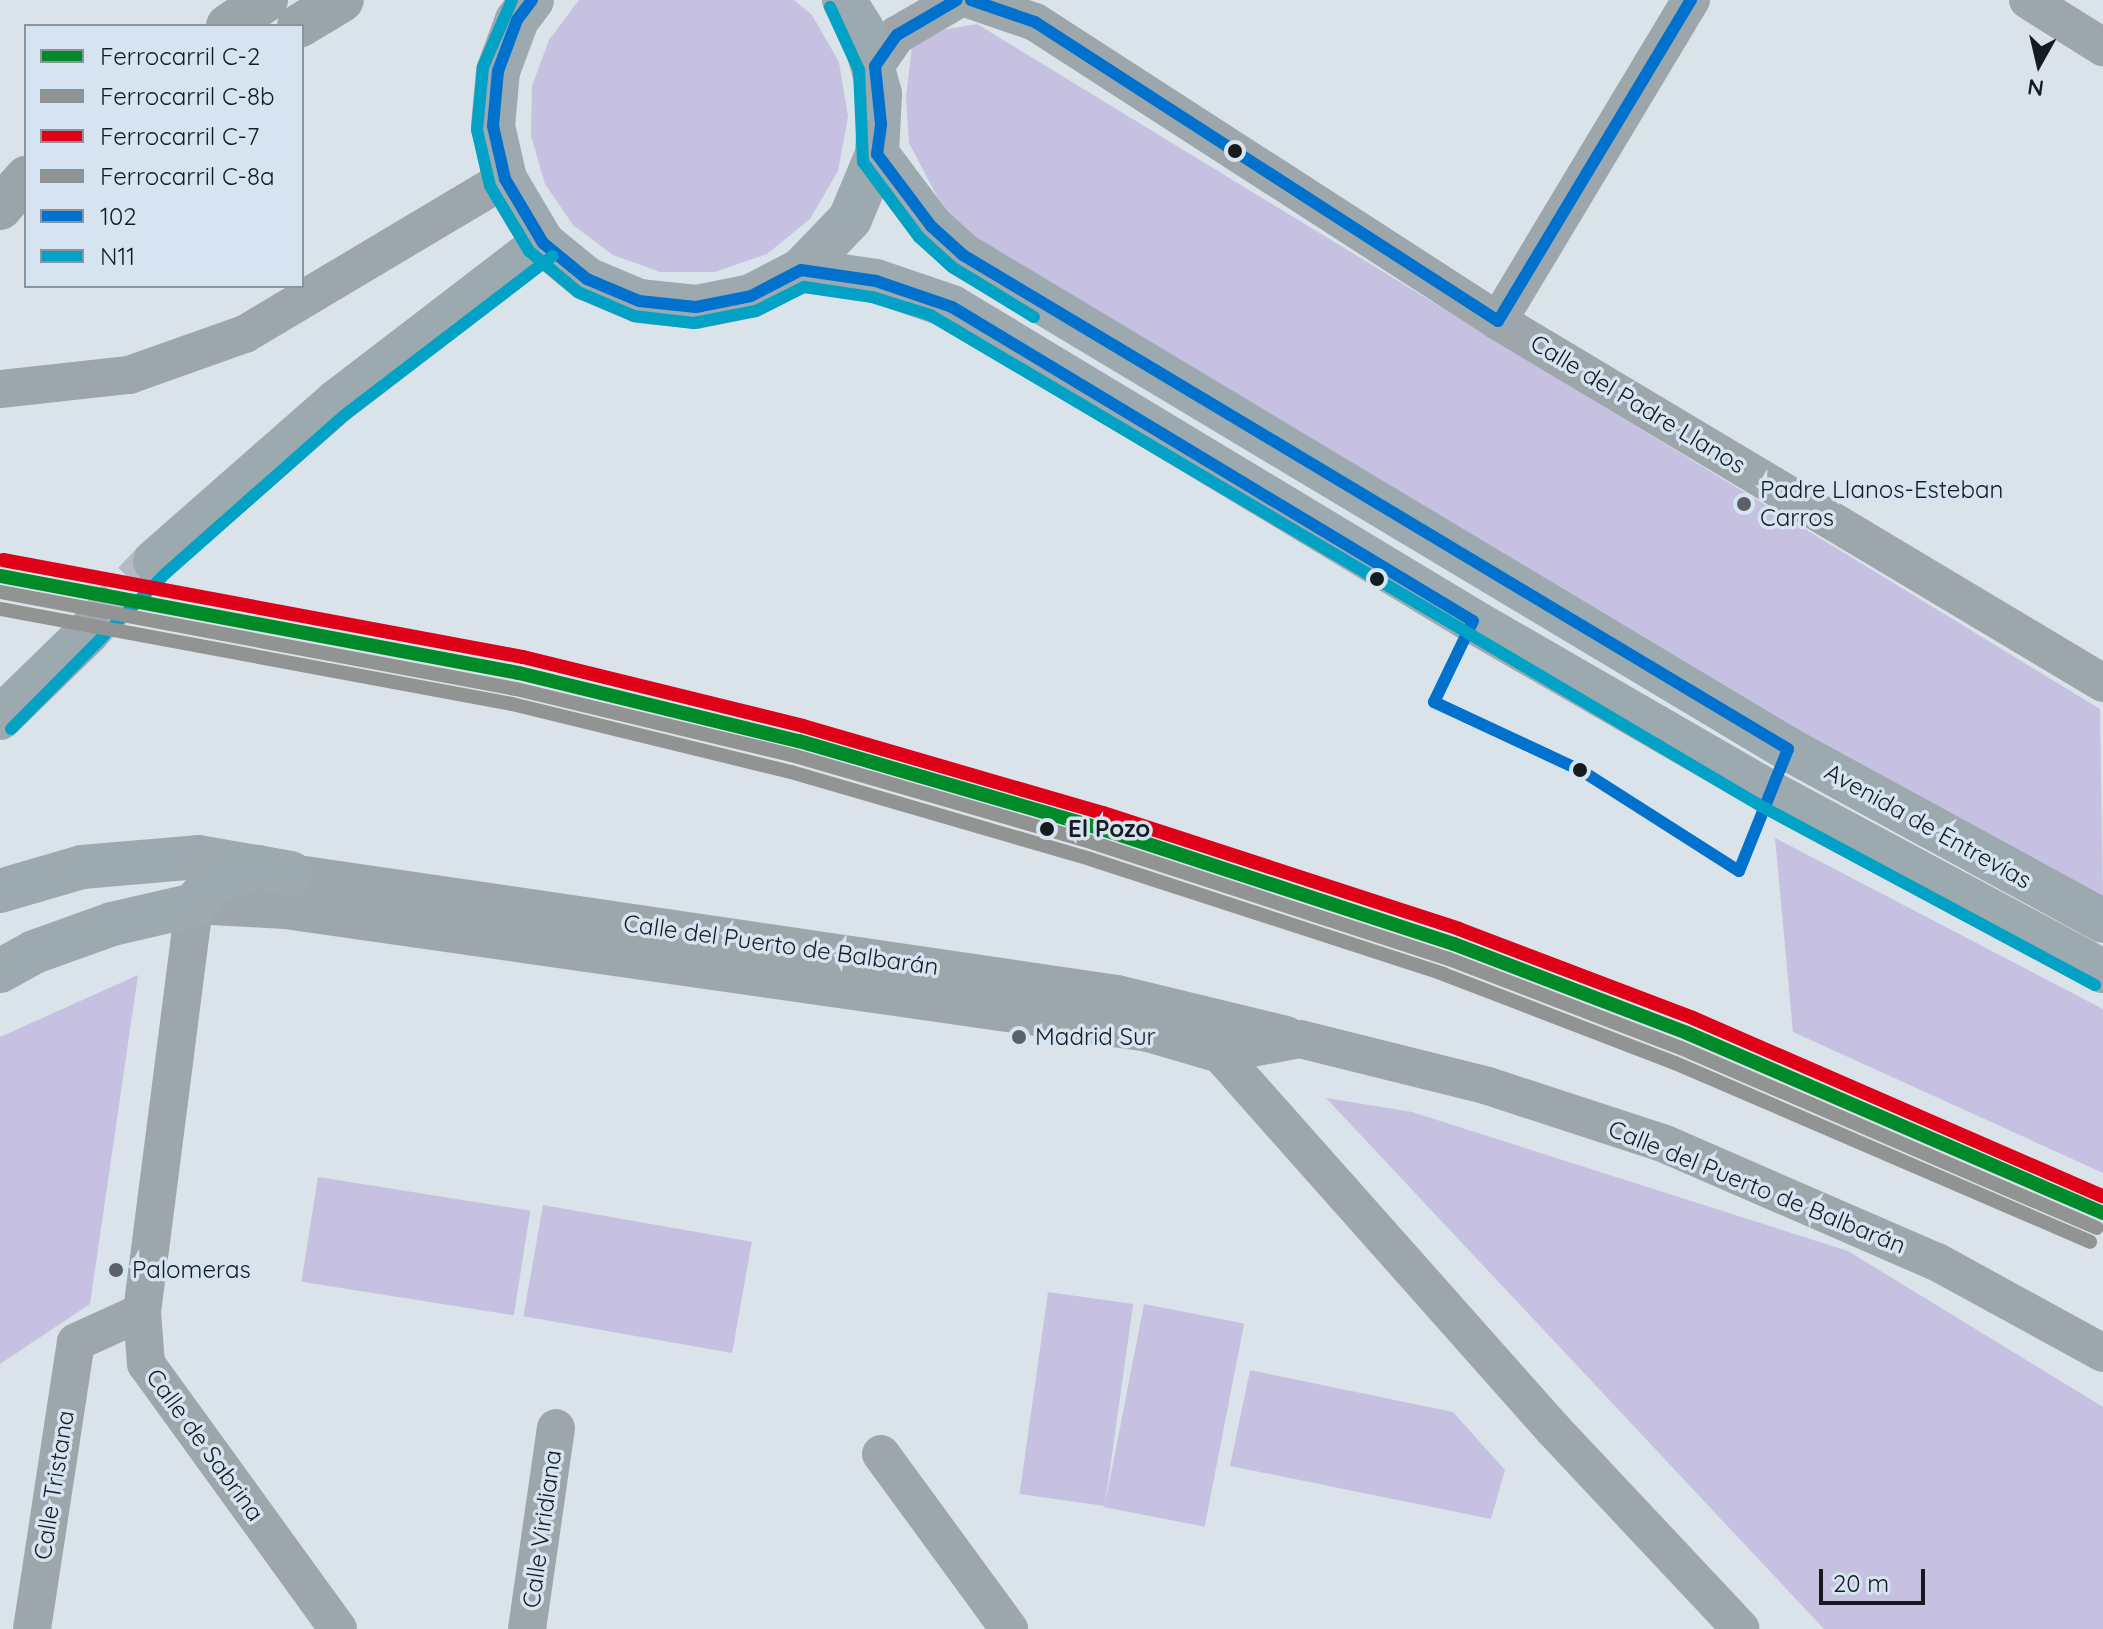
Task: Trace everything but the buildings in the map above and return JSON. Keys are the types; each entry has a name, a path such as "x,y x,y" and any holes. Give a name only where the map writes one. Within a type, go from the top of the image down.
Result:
{"highway":[{"path":"231,24 266,0"},
{"path":"302,24 342,0"},
{"path":"0,208 24,180"},
{"path":"0,229 24,211"}],"main road":[{"path":"532,0 517,20 498,71 493,126 505,179 543,243 587,279 639,301 696,307 751,296 801,270 850,219 877,154 881,124 875,66 844,0"},
{"name":"Avenida de Entrevías","path":"877,154 931,226 963,255 1775,742 2103,921"},
{"path":"155,561 336,402 543,243"},
{"name":"Avenida de Entrevías","path":"801,270 876,281 952,307 1742,776 2103,971"},
{"path":"0,718 89,631"},
{"name":"Calle del Puerto de Balbarán","path":"0,891 82,867 198,857 274,870"},
{"name":"Calle del Puerto de Balbarán","path":"0,971 34,952 112,924 194,905 211,884 274,870"}],"street":[{"path":"875,66 897,35 957,0"},
{"name":"Calle del Padre Llanos","path":"971,0 1042,11 1498,321 2103,683"},
{"path":"1498,321 1691,0"},
{"path":"2028,0 2103,47"},
{"path":"0,389 129,375 245,334 505,179"},
{"name":"Calle del Puerto de Balbarán","path":"274,870 1117,994 1488,1086 1665,1144 1937,1262 2103,1353"},
{"name":"Calle del Puerto de Balbarán","path":"194,905 285,910 1111,1027 1220,1054 1300,1039"},
{"name":"Calle de Sabrina","path":"194,905 142,1312 146,1364 338,1629"},
{"path":"1220,1054 1553,1429 1741,1629"},
{"name":"Calle Tristana","path":"32,1629 76,1342 142,1312"},
{"name":"Calle Viridiana","path":"527,1629 556,1428"},
{"path":"881,1454 1009,1629"}],"shaded area":[{"path":"579,0 794,0 812,15 839,62 848,117 838,171 810,219 767,254 715,272 660,272 613,255 573,225 545,184 531,136 532,86 549,40"},
{"path":"977,24 2100,709 2103,896 1880,782 952,225 909,143 906,97 912,46 942,30"},
{"path":"1775,838 2103,1009 2103,1173 1793,1032"},
{"path":"138,975 90,1304 0,1364 0,1037"},
{"path":"1326,1098 1412,1112 1848,1251 2103,1407 2103,1629 1824,1629"},
{"path":"318,1177 530,1211 514,1315 301,1282"},
{"path":"543,1205 752,1242 732,1353 523,1316"},
{"path":"1048,1292 1133,1304 1105,1506 1020,1494"},
{"path":"1144,1304 1244,1323 1205,1527 1105,1507"},
{"path":"1250,1370 1453,1412 1505,1470 1491,1519 1230,1466"}],"tunnel":[{"path":"89,631 155,561"}],"rail line":[{"name":"C-7","path":"3,560 523,657 803,726 1103,813 1459,929 1693,1018 2103,1196"},
{"name":"C-2","path":"0,576 519,673 799,741 1099,828 1454,944 1687,1033 2103,1213"},
{"name":"C-8b","path":"0,592 516,689 795,756 1094,843 1449,959 1681,1048 2097,1228"},
{"name":"C-8a","path":"0,609 512,704 791,772 1090,859 1443,974 1675,1063 2090,1242"}],"transit line":[{"name":"N11","path":"512,0 483,67 477,130 490,186 529,251 578,292 634,316 694,323 756,311 804,287 872,297 930,315 1761,806 2095,985"},
{"name":"102","path":"532,0 517,20 498,71 493,126 505,179 543,243 587,279 639,301 696,307 751,296 801,270 876,281 952,307 1473,621 1434,702 1582,771 1739,871 1788,749 963,255 931,226 877,154 881,124 875,66 897,35 957,0"},
{"name":"102","path":"971,0 1035,22 1498,321"},
{"name":"102","path":"1498,321 1691,0"},
{"name":"N11","path":"830,7 859,70 863,162 919,237 952,267 1034,317"},
{"name":"N11","path":"11,729 166,573 346,414 553,256"}],"place":[{"name":"Padre Llanos-Esteban Carros","path":"1744,504"},
{"name":"El Pozo","path":"1047,829"},
{"name":"Madrid Sur","path":"1019,1037"},
{"name":"Palomeras","path":"116,1270"}]}
